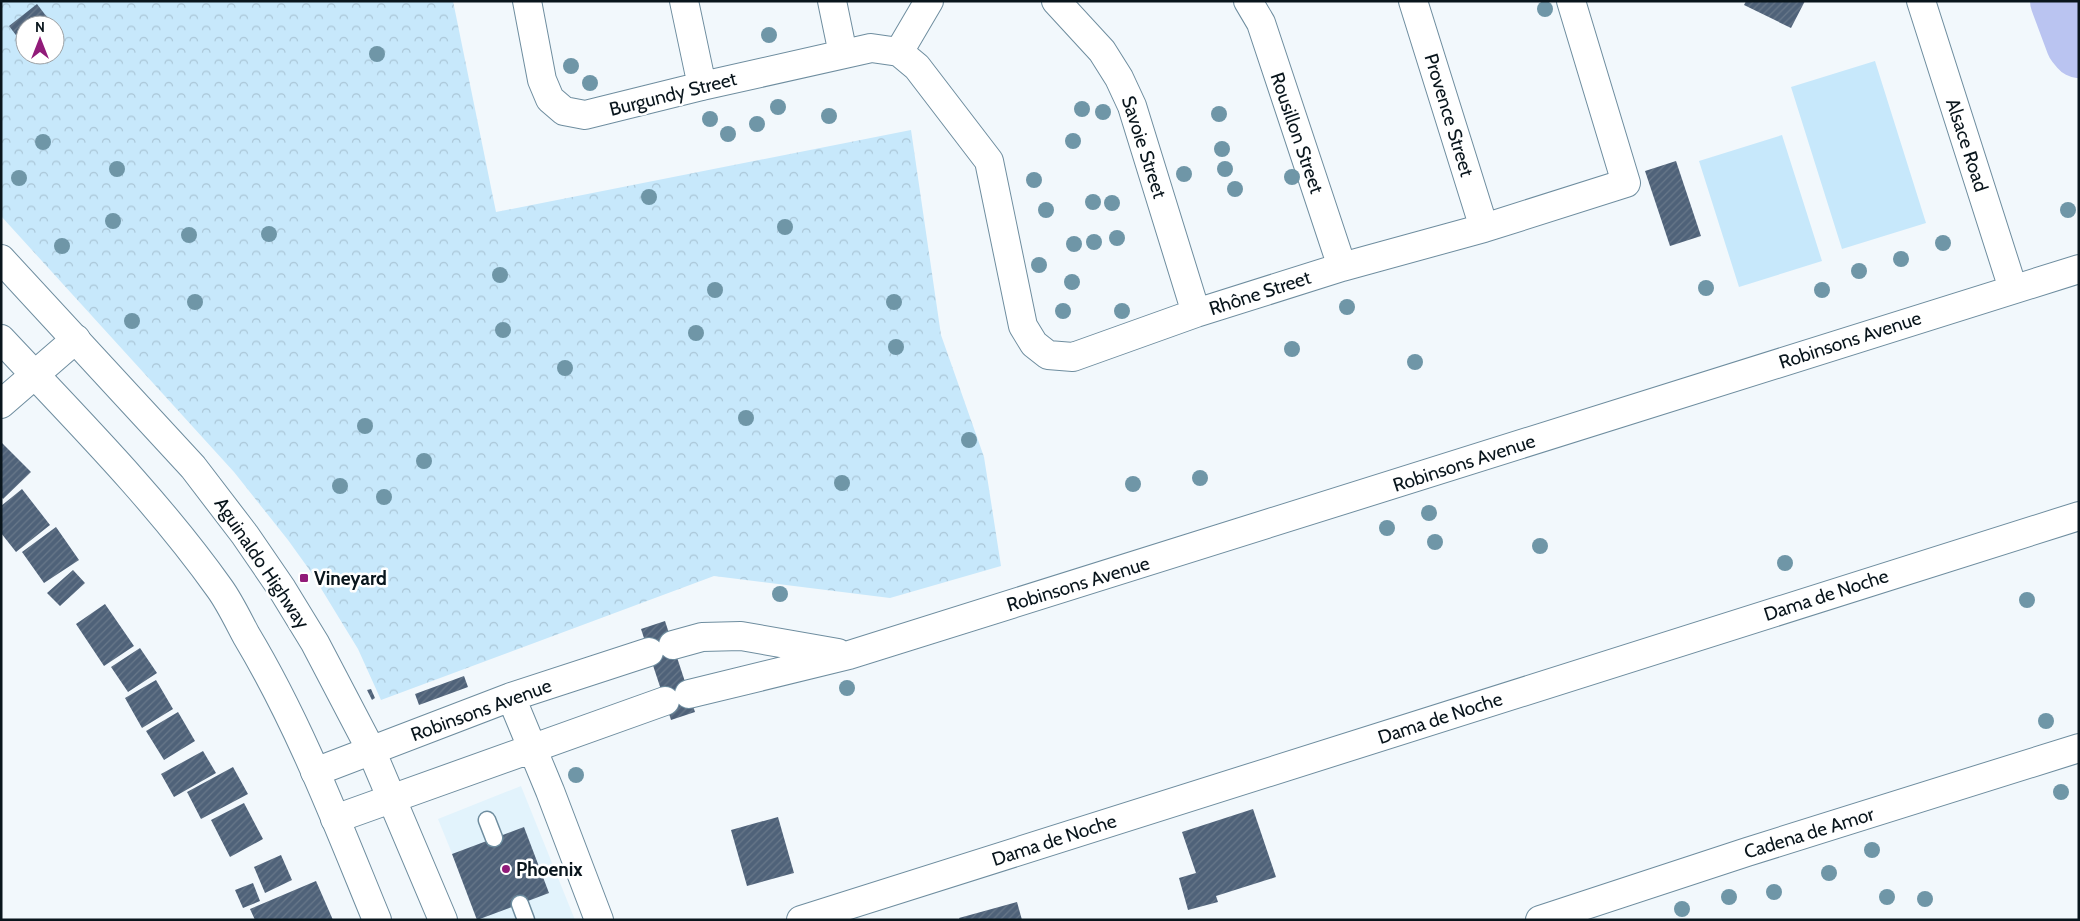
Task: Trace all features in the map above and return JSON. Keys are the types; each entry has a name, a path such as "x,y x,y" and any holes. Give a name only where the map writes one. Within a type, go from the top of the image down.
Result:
{"main road":[{"name":"Burgundy Street","path":"527,1 542,80 550,99 564,111 585,115 702,86 871,48 899,52"},
{"path":"684,1 702,86"},
{"path":"832,1 843,54"},
{"path":"899,52 929,1"},
{"name":"Savoie Street","path":"1056,1 1102,51 1119,78 1132,106 1196,313"},
{"name":"Rousillon Street","path":"1248,1 1260,23 1342,267"},
{"name":"Provence Street","path":"1413,1 1484,228"},
{"name":"Rhône Street","path":"899,52 917,67 989,161 1023,326 1034,344 1048,355 1073,357 1196,313 1342,267 1484,228 1626,183 1572,1"},
{"name":"Alsace Road","path":"1921,1 2013,288"},
{"name":"Aguinaldo Highway","path":"1,259 193,467 245,535 282,589 315,643 370,750 443,920"},
{"name":"Robinsons Avenue","path":"335,819 677,697 849,655 1283,520 2013,288 2079,269"},
{"path":"1,339 170,522 221,591 265,666 315,772 377,920"},
{"path":"1,404 76,339"},
{"name":"Dama de Noche","path":"801,920 2079,516"},
{"name":"Robinsons Avenue","path":"315,772 511,697 661,648 702,637 741,636 849,655"},
{"path":"511,697 550,791 599,920"},
{"name":"Cadena de Amor","path":"1540,920 1747,852 2079,748"}],"lane":[{"path":"487,820 494,838"},
{"path":"520,904 526,920"}],"shaded area":[{"name":"Phoenix","path":"521,786 575,920 479,920 438,819"}],"green space":[{"path":"1,1 453,1 496,212 911,130 941,335 984,457 1001,566 890,598 714,576 381,700 358,649 311,572 234,472 1,216"},
{"path":"1875,61 1926,223 1842,249 1791,87"},
{"path":"1782,135 1822,261 1739,287 1699,161"}],"building":[{"path":"1746,1 1805,1 1791,28 1744,5"},
{"path":"37,4 45,15 23,15"},
{"path":"15,21 15,34 9,26"},
{"path":"1676,161 1701,236 1670,246 1645,171"},
{"path":"2,443 31,472 3,499 1,496"},
{"path":"22,489 50,525 16,552 1,533 1,506"},
{"path":"56,527 79,560 44,583 22,552"},
{"path":"73,570 85,583 60,606 47,593"},
{"path":"105,604 134,646 104,666 76,624"},
{"path":"665,621 695,712 671,720 641,629"},
{"path":"140,648 157,673 128,692 111,667"},
{"path":"464,676 468,687 419,705 415,694"},
{"path":"156,680 173,709 142,728 125,698"},
{"path":"371,689 375,698 372,700 367,690"},
{"path":"178,712 195,741 164,760 146,731"},
{"path":"203,751 216,773 174,797 161,774"},
{"path":"233,767 248,794 201,819 187,792"},
{"path":"244,803 263,839 230,857 211,820"},
{"path":"1253,809 1276,877 1216,896 1218,902 1188,910 1179,878 1196,873 1182,832"},
{"path":"778,817 794,873 747,886 731,830"},
{"path":"524,827 549,893 477,920 452,854"},
{"path":"281,855 292,880 265,893 254,867"},
{"path":"316,881 333,920 255,920 250,909"},
{"path":"253,883 260,901 243,908 235,890"},
{"path":"1017,902 1022,920 960,920 959,918"}],"waterway":[{"path":"2058,1 2074,44 2079,50"}],"place":[{"name":"Vineyard","path":"304,578"},
{"name":"Phoenix","path":"506,869"}]}
